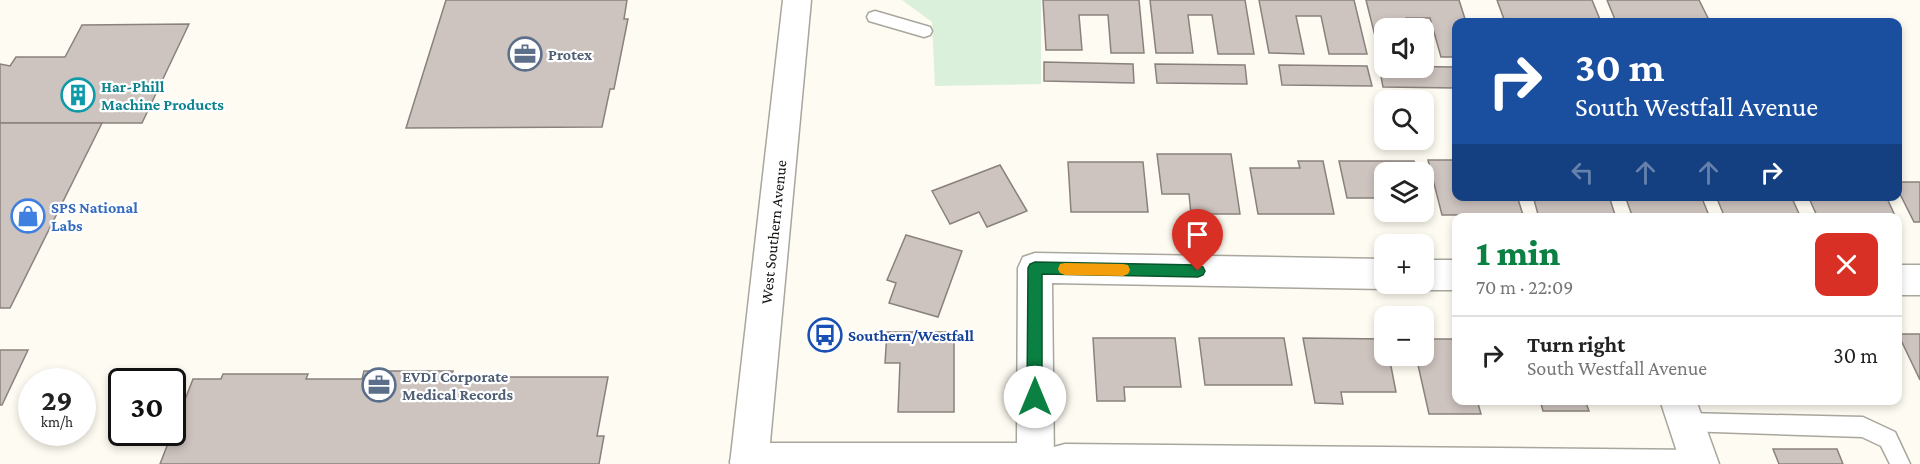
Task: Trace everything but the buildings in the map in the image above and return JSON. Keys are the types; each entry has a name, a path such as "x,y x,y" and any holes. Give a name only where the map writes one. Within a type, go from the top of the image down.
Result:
{"street":[{"name":"West Southern Avenue","path":"749,462 797,0"},
{"path":"749,462 1035,462 1035,268 1374,274"},
{"path":"1434,275 1452,275"},
{"path":"1902,280 1920,280"},
{"path":"1682,411 1699,462"}],"lane":[{"path":"875,17 924,31"},
{"path":"1682,411 1863,427 1888,439 1900,464"},
{"path":"1035,462 1065,453 1699,462"}],"green space":[{"path":"902,0 1041,0 1041,84 935,86 932,22"}],"slow traffic":[{"path":"1065,269 1123,270"}],"place":[{"name":"Protex","path":"525,54"},
{"name":"Har-Phill Machine Products","path":"78,95"},
{"name":"SPS National Labs","path":"28,216"},
{"name":"Southern/Westfall","path":"825,335"},
{"name":"EVDI Corporate Medical Records","path":"379,385"}],"route":[{"path":"1035,397 1035,268 1198,271"}]}
